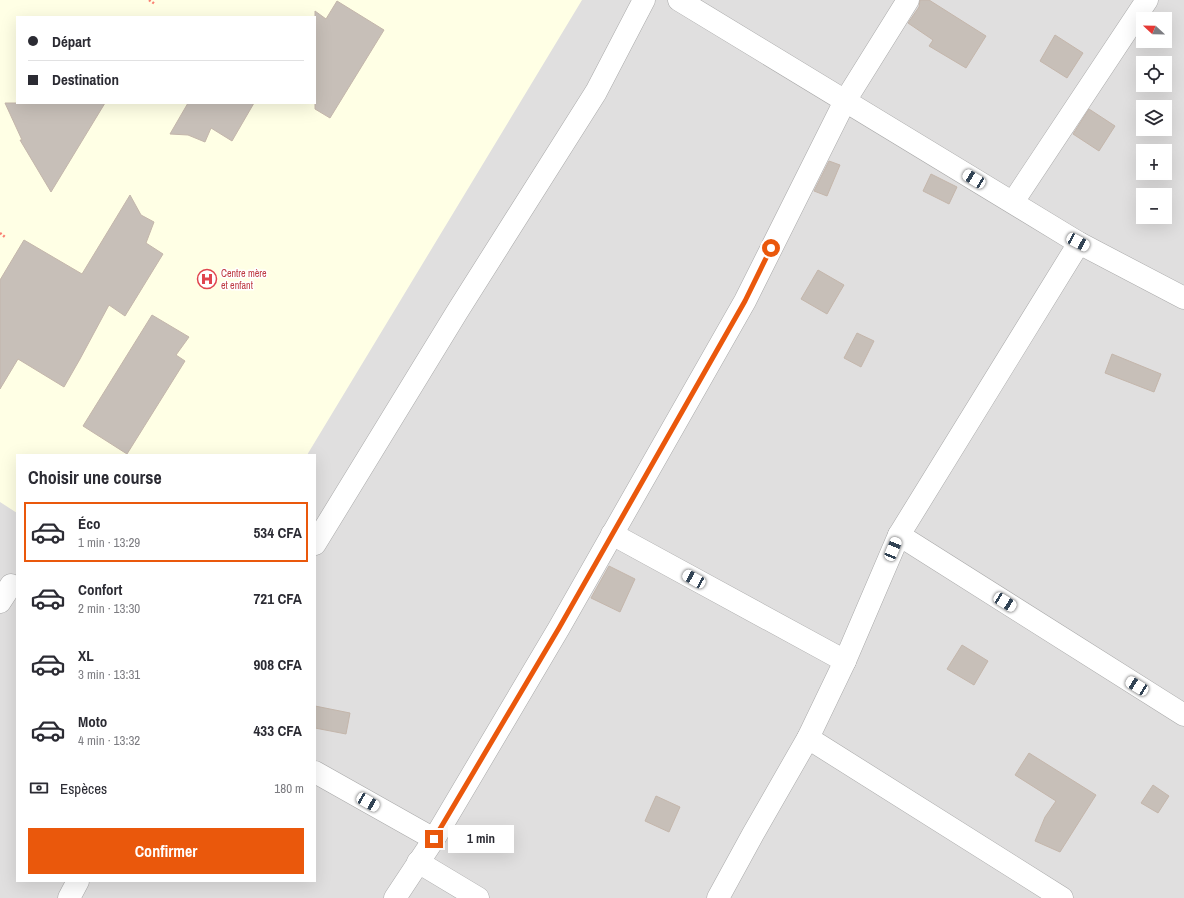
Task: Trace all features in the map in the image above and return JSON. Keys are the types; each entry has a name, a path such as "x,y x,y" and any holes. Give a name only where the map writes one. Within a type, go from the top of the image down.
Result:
{"street":[{"path":"316,542 457,312 596,92 644,0"},
{"path":"679,0 1078,242 1184,298"},
{"path":"395,898 434,839 559,628 745,301 845,101 908,0"},
{"path":"1013,202 1147,0"},
{"path":"718,898 808,738 845,661 899,535 1078,242"},
{"path":"612,534 845,661"},
{"path":"899,535 1184,715"},
{"path":"808,738 1062,898"},
{"path":"316,773 434,839"},
{"path":"418,862 478,898"},
{"path":"69,898 77,882"}],"path":[{"path":"149,0 155,4"},
{"path":"0,233 5,237"}],"shaded area":[{"path":"0,0 1184,0 1184,898 0,898"},
{"name":"Centre mère et enfant","path":"0,0 582,0 308,454 16,454 16,512 0,502"}],"building":[{"path":"920,0 929,0 986,36 966,68 929,46 933,40 908,23 919,7"},
{"path":"337,1 384,30 330,118 315,109 315,11 326,19"},
{"path":"1055,35 1083,53 1067,78 1040,61"},
{"path":"5,103 104,104 51,192 20,140 22,140"},
{"path":"187,104 253,104 232,141 211,128 205,142 188,135 170,134"},
{"path":"1089,109 1115,126 1099,151 1073,134"},
{"path":"829,161 840,165 827,196 814,191"},
{"path":"931,174 957,187 949,204 923,191"},
{"path":"130,195 141,215 154,222 146,243 163,254 125,316 109,305 64,387 18,359 0,389 0,280 24,240 82,274"},
{"path":"818,270 844,285 827,314 801,299"},
{"path":"152,315 189,337 176,355 185,361 127,454 83,426"},
{"path":"857,333 874,341 861,367 844,358"},
{"path":"1112,354 1161,374 1154,392 1105,373"},
{"path":"609,566 635,579 620,612 591,598"},
{"path":"962,645 988,661 974,685 947,669"},
{"path":"316,706 350,713 346,734 316,728"},
{"path":"1029,753 1096,795 1060,852 1035,841 1045,817 1056,801 1015,775"},
{"path":"1153,785 1169,796 1158,813 1141,803"},
{"path":"656,796 680,807 669,832 645,821"}],"place":[{"name":"Centre mère et enfant","path":"207,279"}],"route":[{"path":"434,839 559,628 745,301 771,248"}]}
